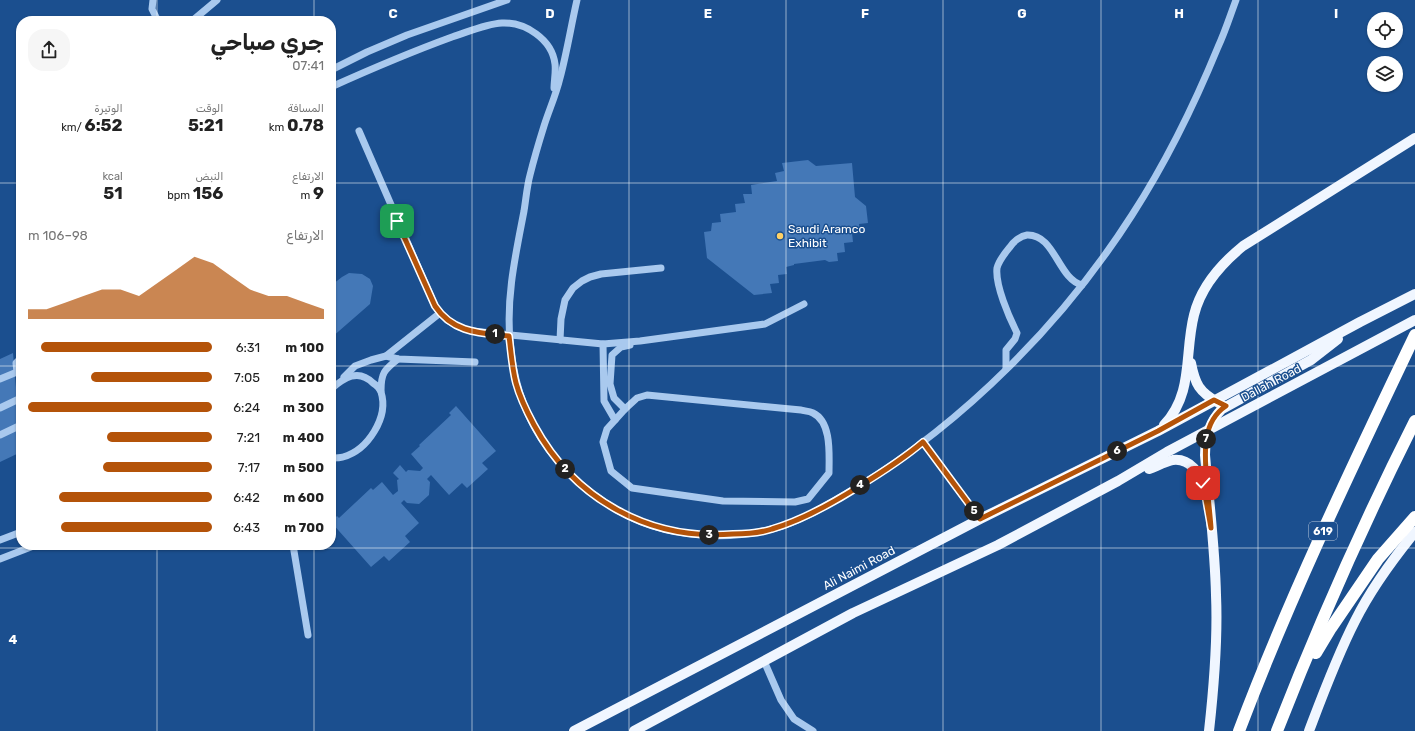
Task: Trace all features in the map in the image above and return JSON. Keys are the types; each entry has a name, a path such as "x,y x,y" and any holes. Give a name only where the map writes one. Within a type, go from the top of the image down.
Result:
{"highway":[{"name":"619","path":"1239,731 1265,662 1335,504 1415,335"},
{"path":"1277,731 1348,563 1396,458 1415,421"},
{"path":"1292,694 1331,628 1378,559 1415,517"}],"main road":[{"path":"1158,431 1174,412 1185,388 1190,331 1194,313 1202,292 1213,275 1226,260 1249,242 1415,138"},
{"path":"1209,731 1214,687 1216,594 1204,456 1205,442 1216,415 1226,406 1311,360 1360,322 1415,294"},
{"name":"Dallah Road","path":"1118,481 1167,452 1415,320"},
{"name":"Dallah Road","path":"1158,431 1360,322"},
{"path":"1190,331 1191,361 1194,376 1198,386 1203,392 1226,406 1242,408 1257,404"},
{"name":"Ali Naimi Road","path":"574,731 980,519 1158,431"},
{"path":"634,731 853,613 998,545 1118,481 1169,461 1180,460 1194,468 1203,483 1211,528"},
{"path":"1309,731 1327,684 1355,620 1395,556 1415,532"}],"street":[{"path":"153,0 152,9 156,16"},
{"path":"198,16 217,0"},
{"path":"336,68 407,35 507,0"},
{"path":"577,0 560,79 529,178 517,242 510,291 509,336 516,384 527,412 541,438 552,455 569,474 602,501 623,514 639,521 675,532 697,535 745,534 770,530 818,511 891,466 923,442 951,419 1006,369 1032,343 1073,297 1130,218 1160,167 1211,64 1236,0"},
{"path":"336,85 430,45 462,34 501,23 516,24 533,31 542,39 550,50 555,63 553,103"},
{"path":"359,131 435,306 440,313 459,327 471,331 509,336 603,344 640,341 765,324 804,304"},
{"path":"1006,369 1006,350 1015,339 1016,333 1000,292 997,269 1000,260 1013,243 1025,235 1034,235 1050,248 1071,279 1082,285"},
{"path":"560,340 561,320 565,300 573,288 582,281 601,274 661,268"},
{"path":"336,385 355,366 386,356 440,313"},
{"path":"625,409 614,398 610,384 612,355 621,347 640,341"},
{"path":"603,344 604,401 615,420"},
{"path":"386,356 398,359 475,362"},
{"path":"336,458 343,458 368,441 380,421 383,408 381,377 388,366 398,359"},
{"path":"0,379 16,375"},
{"path":"342,380 353,375 364,376 372,381 381,391"},
{"path":"647,395 801,410 814,413 825,425 828,442 829,473 808,499 795,502 723,501 632,488 611,472 603,442 607,429 615,420 637,398 647,395"},
{"path":"0,408 16,400"},
{"path":"0,435 16,427"},
{"path":"923,442 980,519"},
{"path":"0,540 16,534"},
{"path":"0,559 23,550"},
{"path":"294,550 308,634"},
{"path":"764,661 780,700 794,719 813,731"}],"building":[{"path":"808,160 816,166 852,163 855,197 866,206 868,223 859,224 860,233 852,233 853,242 844,243 845,252 837,253 838,261 829,262 825,260 794,264 786,267 787,274 778,275 779,283 770,284 772,293 754,295 707,258 704,232 711,231 712,223 721,222 720,214 736,212 735,204 745,203 743,194 752,194 751,185 777,181 775,173 784,171 782,163"},
{"path":"349,273 362,274 370,279 373,286 370,304 336,334 336,282"},
{"path":"13,353 16,388 16,454 0,462 0,359"},
{"path":"456,406 496,451 482,463 488,469 467,488 462,483 449,495 431,475 427,479 430,482 429,495 419,504 407,503 404,500 401,503 419,523 405,536 410,542 389,561 384,556 371,567 336,528 336,517 337,516 339,518 371,488 373,490 382,482 393,495 398,491 397,480 399,479 393,473 400,465 406,472 408,470 420,471 423,468 411,454 451,415 449,413"}],"place":[{"name":"Saudi Aramco Exhibit","path":"780,236"}],"route":[{"path":"397,221 435,306 440,313 447,320 459,327 471,331 509,336 516,384 527,412 552,455 569,474 602,501 623,514 660,528 697,535 745,534 770,530 818,511 891,466 923,442 980,519 1158,431 1214,400 1226,406 1216,415 1211,424 1205,442 1204,456 1211,528 1203,483"}]}
